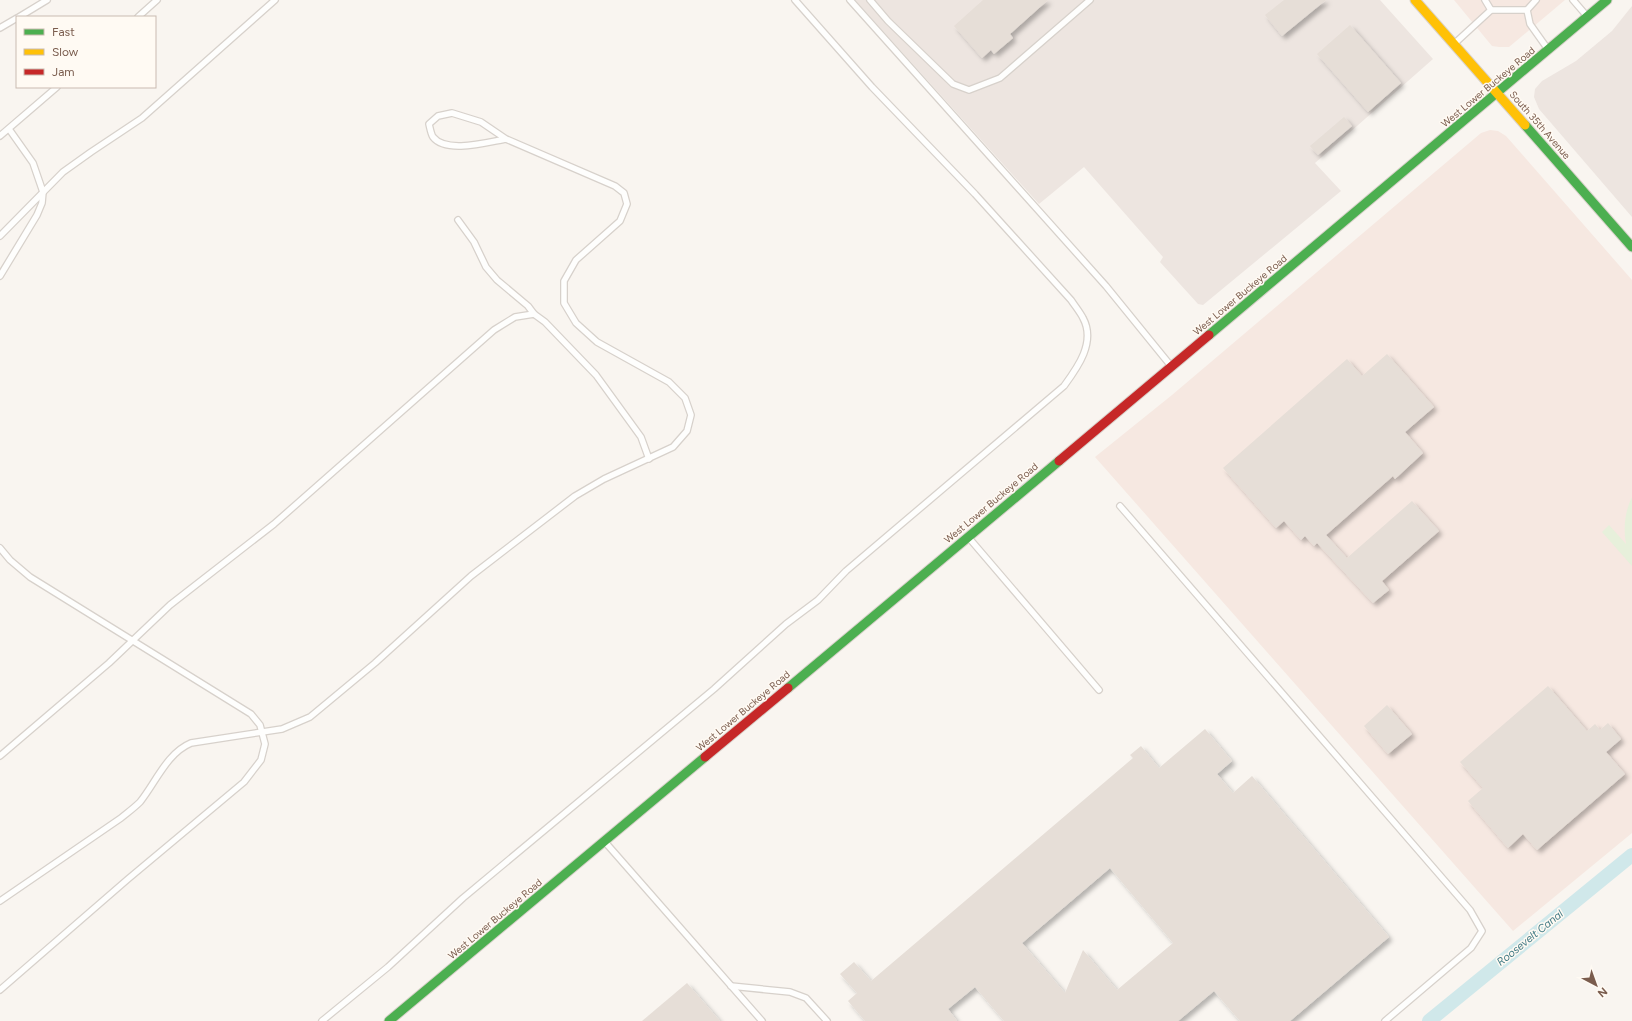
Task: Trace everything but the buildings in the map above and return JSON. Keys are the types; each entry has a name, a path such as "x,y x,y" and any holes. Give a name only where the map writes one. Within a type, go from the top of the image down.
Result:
{"main road":[{"name":"South 35th Avenue","path":"1415,0 1632,247"},
{"name":"West Lower Buckeye Road","path":"389,1021 605,842 1607,0"}],"lane":[{"path":"21,16 46,0"},
{"path":"139,16 157,0"},
{"path":"0,236 63,172 142,118 275,0"},
{"path":"322,1021 388,967 463,898 708,694 786,624 818,600 846,571 1064,386 1080,364 1088,339 1084,319 1071,300 975,194 872,87 795,0"},
{"path":"850,0 1106,286 1171,367"},
{"path":"870,0 888,21 953,84 969,90 1000,78 1090,0"},
{"path":"1486,0 1491,10"},
{"path":"1454,44 1491,10 1527,10 1536,0"},
{"path":"1573,0 1587,17"},
{"path":"1527,10 1530,24 1548,50"},
{"path":"0,28 16,19"},
{"path":"0,136 56,88"},
{"path":"0,900 121,818 139,803 170,759 181,747 191,743 282,729 310,717 375,663 471,576 575,496 604,479 673,447 687,431 691,415 685,398 669,382 597,342 576,324 564,303 564,281 576,260 620,221 627,204 624,193 615,186 506,139 482,122 452,113 438,116 429,124 433,137 443,144 456,147 506,139"},
{"path":"0,276 37,215 42,203 43,192 33,163 9,129"},
{"path":"458,220 474,242 486,267 497,280 528,306 534,314 545,322 596,375 641,437 649,459"},
{"path":"0,756 109,664 170,604 274,524 494,330 515,317 534,314"},
{"path":"1120,506 1470,910 1482,931 1471,948 1385,1021"},
{"path":"968,536 1100,690"},
{"path":"0,548 10,560 30,577 251,714 260,725 265,744 261,760 244,782 128,879 0,990"},
{"path":"605,842 762,1021"},
{"path":"731,986 790,992 806,998 827,1021"}],"shaded area":[{"path":"855,0 1380,0 1433,59 1315,163 1341,191 1203,305 1198,304 1160,262 1163,257 1084,167 1039,204"},
{"path":"1454,0 1565,0 1509,47 1499,47 1492,46"},
{"path":"1632,6 1632,217 1539,109 1534,97 1535,89 1542,81 1576,61 1612,31"},
{"path":"1490,130 1498,131 1506,136 1632,280 1632,833 1513,931 1095,457 1172,395 1481,133"}],"green space":[{"path":"1632,497 1632,566 1602,532 1609,525 1626,544 1625,520"}],"waterway":[{"name":"Roosevelt Canal","path":"1429,1021 1632,855"}],"traffic: fast":[{"path":"1209,335 1607,0"},
{"path":"1525,125 1632,247"},
{"path":"788,688 1059,461"},
{"path":"389,1021 705,757"}],"traffic: slow":[{"path":"1415,0 1525,125"}],"traffic: jam":[{"path":"1059,461 1209,335"},
{"path":"705,757 788,688"}]}
